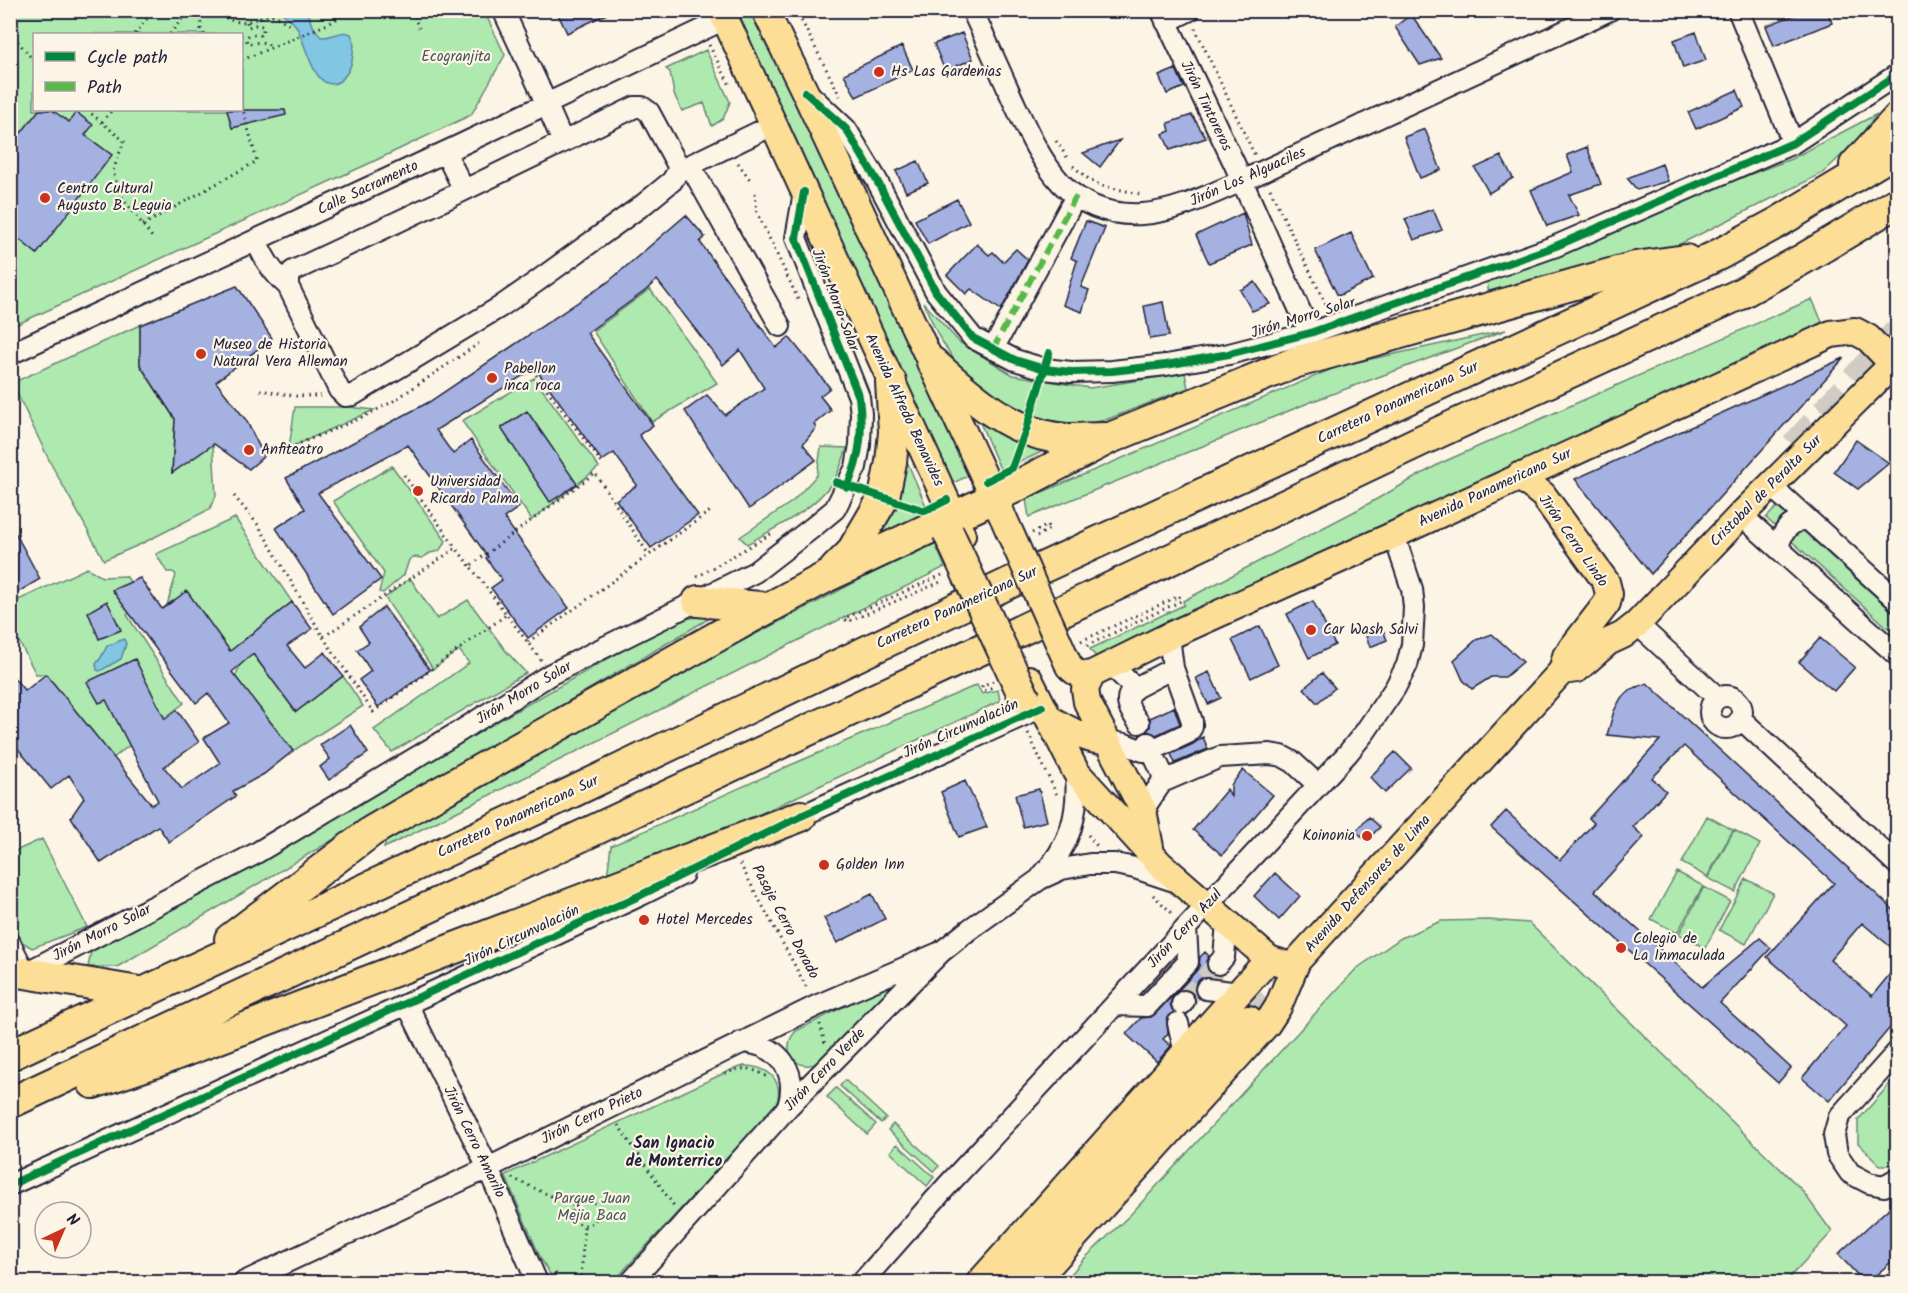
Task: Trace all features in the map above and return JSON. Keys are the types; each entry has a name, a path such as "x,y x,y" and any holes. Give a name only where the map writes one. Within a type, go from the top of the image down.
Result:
{"highway":[{"path":"1833,190 1898,118"},
{"name":"Carretera Panamericana Sur","path":"10,1055 584,786 1003,586 1716,256 1833,190 1898,150"},
{"path":"10,1103 961,659 1410,446 1738,295 1898,202"},
{"path":"181,976 372,831 826,578 999,509 1110,438 1294,363 1635,267 1716,256"},
{"path":"932,362 993,412 1026,430 1065,439 1110,438"},
{"path":"826,578 851,552 884,497 894,432 891,382"},
{"path":"952,527 1035,703"},
{"path":"695,590 769,608"},
{"path":"10,1111 156,1062 801,816"},
{"path":"18,977 145,993"},
{"path":"1005,1282 1244,1007"}],"main road":[{"path":"765,10 999,509 1088,663 1085,689 1087,702 1143,810 1151,853"},
{"name":"Avenida Alfredo Benavides","path":"723,15 891,382 952,527"},
{"name":"Avenida Panamericana Sur","path":"1088,663 1169,636 1831,334 1855,331 1868,338 1895,362"},
{"name":"Cristobal de Peralta Sur","path":"1637,624 1741,515 1895,362"},
{"name":"Jirón Cerro Lindo","path":"1519,476 1543,495 1606,582 1609,594 1607,603 1566,656 1562,671"},
{"name":"Avenida Defensores de Lima","path":"1034,1282 1267,1024 1278,1007 1298,961 1562,671 1577,669 1608,642 1623,635 1637,624"},
{"path":"1035,703 1080,735 1106,741"},
{"path":"1035,703 1076,772 1151,853 1269,959 1282,964 1298,961"},
{"path":"980,1282 1185,1053 1244,1007 1269,959"}],"street":[{"path":"503,10 563,142"},
{"name":"Jirón Los Alguaciles","path":"972,10 1036,151 1054,177 1090,207 1115,213 1143,214 1180,206 1242,181 1610,10"},
{"path":"1163,16 1190,10"},
{"path":"1738,10 1793,143"},
{"name":"Calle Sacramento","path":"10,354 547,104 702,30 723,15"},
{"name":"Jirón Tintoreros","path":"1163,16 1242,181 1307,326"},
{"name":"Jirón Morro Solar","path":"805,92 846,129 876,179 936,292 973,338 1015,360 1045,369 1071,372 1112,371 1166,365 1229,354 1307,326 1556,246 1793,143 1898,74"},
{"path":"288,285 288,277 293,271 635,106 642,107 649,112 677,164 684,168 780,326"},
{"path":"256,240 265,261 274,273 288,285 339,390 345,396 353,395 509,300 644,204 684,168 773,125"},
{"path":"444,152 464,190"},
{"name":"Jirón Morro Solar","path":"18,977 253,855 458,733 551,674 695,590 755,572 835,509 856,467 861,435 861,414 859,397 796,238 804,192"},
{"path":"993,349 1076,196"},
{"path":"1771,486 1898,601"},
{"path":"1741,515 1898,656"},
{"path":"1778,548 1786,528 1795,521 1806,518"},
{"name":"Jirón Cerro Azul","path":"862,1282 946,1187 1365,732 1395,688 1407,665 1412,645 1412,589 1394,535"},
{"path":"1637,624 1718,698 1726,696 1740,703 1743,711 1741,719 1898,865"},
{"path":"1106,741 1125,744 1143,751 1150,746 1188,733 1192,727 1192,721 1173,668 1169,636"},
{"path":"1088,663 1135,688"},
{"path":"1139,723 1128,707 1131,691 1173,668"},
{"name":"Jirón Circunvalación","path":"10,1185 641,895 1035,703"},
{"path":"1143,810 1162,782 1163,775 1150,746"},
{"path":"1162,782 1220,758 1270,754 1282,756 1293,762 1318,785"},
{"name":"Jirón Cerro Verde","path":"1040,879 1055,862 1067,841 1075,819 1078,795 1076,772"},
{"name":"Jirón Cerro Verde","path":"631,1282 788,1107 941,952 970,928 1040,879 1062,869 1090,864 1115,864 1135,868 1185,885"},
{"path":"1218,964 1224,957 1227,922"},
{"path":"10,943 18,977"},
{"name":"Jirón Cerro Prieto","path":"244,1282 488,1167 816,1006 941,952"},
{"path":"1206,989 1244,1007"},
{"name":"Jirón Cerro Amarilo","path":"407,1004 488,1167 537,1282"},
{"path":"1178,1023 1185,1053"},
{"path":"741,1042 762,1046 786,1066 792,1086 788,1107"},
{"path":"1898,1051 1839,1118 1834,1135 1837,1154 1850,1173 1884,1186 1898,1178"}],"path":[{"path":"136,33 154,10"},
{"path":"171,33 189,10"},
{"path":"202,10 201,29 203,33"},
{"path":"216,10 221,15 236,21 247,22 265,15 275,15 289,25"},
{"path":"243,60 330,23 350,10"},
{"path":"415,10 415,19 419,28"},
{"path":"796,10 842,99"},
{"path":"247,22 248,27 262,26 263,32 260,35 249,35 246,39 248,44 264,42 271,48"},
{"path":"702,30 733,92"},
{"path":"10,32 33,60"},
{"path":"143,225 257,161 243,110"},
{"path":"88,111 124,141 113,171 119,193 152,237"},
{"path":"102,122 111,111"},
{"path":"1051,133 1073,166 1091,181 1144,195"},
{"path":"738,163 751,181"},
{"path":"1307,326 1328,310"},
{"path":"536,375 604,466"},
{"path":"260,390 296,396 345,396"},
{"path":"470,566 595,472 649,555"},
{"path":"404,475 551,674"},
{"path":"234,496 259,526 323,637 373,712 506,615"},
{"path":"528,642 713,509"},
{"path":"1027,541 1050,529 1048,525 1028,535"},
{"path":"695,590 781,528"},
{"path":"323,637 456,548"},
{"path":"943,574 845,618 847,622 948,579"},
{"path":"1088,663 1181,602 1179,596 1089,637"},
{"path":"721,1076 747,1068 762,1073 774,1082"},
{"path":"607,1109 686,1222"},
{"path":"507,1176 518,1172"},
{"path":"507,1176 513,1187"},
{"path":"507,1176 573,1206"},
{"path":"586,1199 596,1205 598,1211 594,1222 584,1225 578,1223 572,1214 573,1206 580,1200 586,1199"},
{"path":"581,1282 584,1225"},
{"path":"555,1272 560,1282"}],"green space":[{"name":"Ecogranjita","path":"10,11 484,11 505,55 471,115 11,327"},
{"path":"731,11 755,11 968,476 951,484"},
{"path":"706,50 730,102 723,119 712,126 704,103 682,111 674,94 670,72 666,69"},
{"path":"1877,114 1855,142 1823,173 1656,256 1490,301 1486,275 1791,159"},
{"path":"650,289 717,383 652,422 593,331"},
{"path":"1812,299 1823,324 1713,380 1486,477 1099,661 1090,649 1184,605 1183,601 1359,509 1441,463"},
{"path":"923,302 959,342 1013,375 1090,388 1185,373 1188,388 1108,419 1065,429 1010,406 965,376 939,337"},
{"path":"140,325 140,365 175,419 172,472 213,444 216,496 210,509 104,560 51,464 12,383"},
{"path":"1506,330 1313,401 1029,517 1026,499 1339,366"},
{"path":"534,378 599,467 532,520 462,421"},
{"path":"972,404 1054,446 1001,471"},
{"path":"295,407 349,407 374,410 289,448"},
{"path":"821,447 847,448 832,483 804,511 747,544 740,537 793,501 817,475"},
{"path":"903,452 929,513 869,543"},
{"path":"392,466 446,541 439,551 422,558 413,557 409,560 404,575 383,593 379,592 384,573 333,501"},
{"path":"1777,507 1897,616 1897,636 1766,518"},
{"path":"235,518 292,602 243,641 296,712 343,676 363,706 293,751 235,677 240,665 187,592 167,605 176,575 173,572 167,572 156,554"},
{"path":"934,541 945,567 384,848 387,837 702,662"},
{"path":"87,568 102,577 126,576 145,603 127,615 184,703 112,759 46,674 36,674 11,626 10,604"},
{"path":"410,578 437,619 468,600 506,651 526,673 392,752 374,730 469,663 459,650 433,669 385,598"},
{"path":"715,615 117,967 88,967 91,952 676,620"},
{"path":"977,685 982,694 998,690 1000,701 762,813 607,877 611,846 786,767"},
{"path":"1707,816 1733,830 1707,877 1682,863"},
{"path":"1734,830 1760,844 1735,892 1708,878"},
{"path":"42,839 87,927 32,948 22,942 11,917 11,853"},
{"path":"1677,872 1703,886 1677,933 1651,919"},
{"path":"1746,879 1773,893 1746,944 1719,930"},
{"path":"1704,887 1730,901 1705,948 1679,934"},
{"path":"1488,920 1529,923 1801,1189 1832,1232 1785,1282 1064,1282 1084,1259 1131,1214 1356,969 1401,938 1441,921"},
{"path":"900,978 820,1062 804,1065 793,1058 789,1046 796,1031"},
{"name":"Parque Juan Mejia Baca","path":"744,1066 761,1069 773,1077 778,1089 776,1106 613,1282 555,1282 541,1259 505,1175"},
{"path":"1897,1076 1897,1165 1880,1165 1858,1143 1858,1120"},
{"path":"845,1080 886,1118 881,1123 840,1086"},
{"path":"836,1088 876,1124 867,1134 827,1097"},
{"path":"893,1124 939,1166 934,1171 888,1130"},
{"path":"897,1144 934,1177 927,1186 890,1152"}],"water":[{"path":"279,11 308,11 311,23 321,37 344,32 351,34 354,44 352,61 348,72 340,81 331,84 323,81 312,64 296,26"},
{"path":"124,639 126,644 121,659 100,671 97,670 96,664 107,646"}],"building":[{"path":"556,10 615,10 567,33"},
{"path":"1807,10 1827,10 1832,23 1774,46 1766,26"},
{"path":"1411,14 1441,58 1420,65 1395,27"},
{"path":"1696,32 1706,60 1683,68 1674,40"},
{"path":"962,33 973,59 945,71 934,44"},
{"name":"Hs Las Gardenias","path":"902,46 913,70 856,97 844,74"},
{"path":"1176,69 1184,87 1167,94 1159,76"},
{"path":"1737,90 1744,107 1696,129 1688,112"},
{"path":"285,110 286,115 232,128 227,111"},
{"name":"Centro Cultural Augusto B. Leguia","path":"38,111 53,111 69,122 76,112 93,125 85,135 112,155 37,254 20,240 10,252 10,147"},
{"path":"1192,115 1206,138 1170,150 1163,134 1170,131 1168,123"},
{"path":"1425,129 1441,170 1420,178 1404,137"},
{"path":"1120,140 1100,167 1083,153"},
{"path":"1587,147 1601,184 1569,195 1579,215 1547,226 1531,190 1573,172 1567,155"},
{"path":"1501,156 1513,178 1489,193 1475,168"},
{"path":"918,161 928,183 906,192 896,171"},
{"path":"1662,164 1668,181 1637,190 1627,178"},
{"path":"957,199 969,222 928,244 915,220"},
{"path":"1433,209 1442,230 1414,240 1405,219"},
{"path":"1243,213 1252,245 1209,263 1196,235"},
{"path":"686,215 705,237 700,242 776,348 789,337 830,388 820,396 831,410 814,424 816,428 803,444 816,460 749,509 685,411 707,395 725,415 764,388 740,350 723,365 657,280 587,333 653,425 639,435 698,515 651,548 616,500 637,485 614,453 602,461 535,368 436,430 453,454 471,440 519,507 504,518 569,608 528,638 491,588 502,580 486,558 488,557 408,445 318,493 381,579 333,614 276,528 305,509 286,478 429,402 608,282"},
{"path":"1086,221 1105,228 1081,287 1089,290 1082,312 1063,305 1077,261 1071,258"},
{"path":"1351,233 1373,279 1338,296 1315,250"},
{"path":"977,244 989,255 993,252 1003,262 1016,249 1028,260 1001,310 971,289 966,294 947,275"},
{"path":"1255,282 1270,304 1252,311 1240,290"},
{"path":"237,286 272,338 216,382 246,420 264,456 249,469 214,444 172,473 175,419 140,365 140,325"},
{"path":"1163,302 1169,336 1150,339 1144,306"},
{"path":"1844,358 1651,574 1575,479"},
{"path":"527,411 577,484 550,502 501,428"},
{"path":"1856,440 1889,463 1858,489 1834,472"},
{"path":"10,523 40,579 10,597"},
{"path":"140,578 162,609 187,591 230,651 292,602 312,629 287,646 305,668 325,652 343,676 296,712 253,654 232,672 293,751 264,774 233,791 236,796 169,842 158,826 101,863 71,817 84,798 69,775 51,789 10,739 10,673 25,691 46,674 152,805 158,801 106,700 99,703 87,682 135,659 165,719 177,710 199,742 164,767 182,789 220,763 204,738 229,723 208,693 196,703 112,590"},
{"path":"107,601 121,630 99,639 88,612"},
{"name":"Car Wash Salvi","path":"1313,601 1335,645 1309,658 1287,614"},
{"path":"384,607 430,670 378,707 359,680 371,671 357,650 369,642 359,627"},
{"path":"1260,626 1278,665 1251,678 1232,640"},
{"path":"1382,627 1387,640 1370,647 1365,633"},
{"path":"1492,634 1523,662 1505,677 1491,677 1472,689 1463,680 1454,660 1476,640"},
{"path":"1820,638 1855,667 1834,691 1799,662"},
{"path":"1209,672 1221,698 1208,704 1196,678"},
{"path":"1322,673 1335,688 1317,703 1304,688"},
{"path":"1647,683 1898,914 1898,953 1862,923 1830,960 1872,996 1898,964 1898,1018 1829,1101 1802,1078 1846,1026 1767,957 1834,883 1684,746 1652,778 1666,791 1633,827 1644,837 1595,891 1702,987 1760,938 1771,948 1720,1003 1791,1068 1778,1083 1491,827 1506,811 1560,860 1594,823 1589,818 1660,740 1607,735 1614,711 1621,698 1629,690"},
{"path":"1174,707 1180,724 1156,735 1147,731 1150,727 1150,718"},
{"path":"350,725 368,753 329,780 320,767 330,759 320,745"},
{"path":"1203,737 1208,749 1175,763 1171,754"},
{"path":"1395,752 1411,768 1385,793 1370,777"},
{"path":"1243,770 1273,795 1222,855 1193,830 1227,789 1231,796 1231,785"},
{"path":"965,781 987,827 959,837 941,792"},
{"path":"1039,789 1047,821 1023,827 1015,795"},
{"path":"1369,817 1380,827 1366,841 1356,831"},
{"path":"1275,873 1300,896 1279,920 1254,896"},
{"path":"872,894 885,919 837,943 824,918"},
{"path":"1205,952 1209,956 1206,961 1207,969 1220,976 1202,978 1197,981 1194,988 1198,998 1196,1000 1190,991 1184,989 1176,993 1197,970 1200,957"},
{"path":"1173,995 1170,1004 1174,1012 1167,1019 1168,1034 1163,1039 1171,1046 1157,1062 1126,1034 1141,1018 1155,1014"},
{"path":"1898,1200 1898,1256 1868,1282 1864,1282 1838,1254"}],"tunnel":[{"path":"1795,447 1898,333"},
{"path":"1184,1001 1218,964"},
{"path":"1248,1021 1294,970"}],"marked path":[{"path":"993,349 1076,196"}],"cycle path":[{"path":"805,92 846,129 876,179 936,292 973,338 1015,360 1045,369 1071,372 1112,371 1166,365 1229,354 1310,333 1556,246 1793,143 1898,74"},
{"path":"804,192 796,238 859,397 860,443 847,487"},
{"path":"986,481 1012,468 1049,353"},
{"path":"836,482 925,511 947,500"},
{"path":"10,1185 641,895 801,816 1042,707"}],"place":[{"name":"Hs Las Gardenias","path":"879,72"},
{"name":"Centro Cultural Augusto B. Leguia","path":"45,198"},
{"name":"Museo de Historia Natural Vera Alleman","path":"201,354"},
{"name":"Pabellon inca roca","path":"492,378"},
{"name":"Anfiteatro","path":"249,450"},
{"name":"Universidad Ricardo Palma","path":"418,491"},
{"name":"Car Wash Salvi","path":"1311,630"},
{"name":"Koinonia","path":"1367,836"},
{"name":"Golden Inn","path":"824,865"},
{"name":"Hotel Mercedes","path":"644,920"},
{"name":"Colegio de La Inmaculada","path":"1621,948"}],"district":[{"name":"San Ignacio de Monterrico","path":"674,1152"}]}
